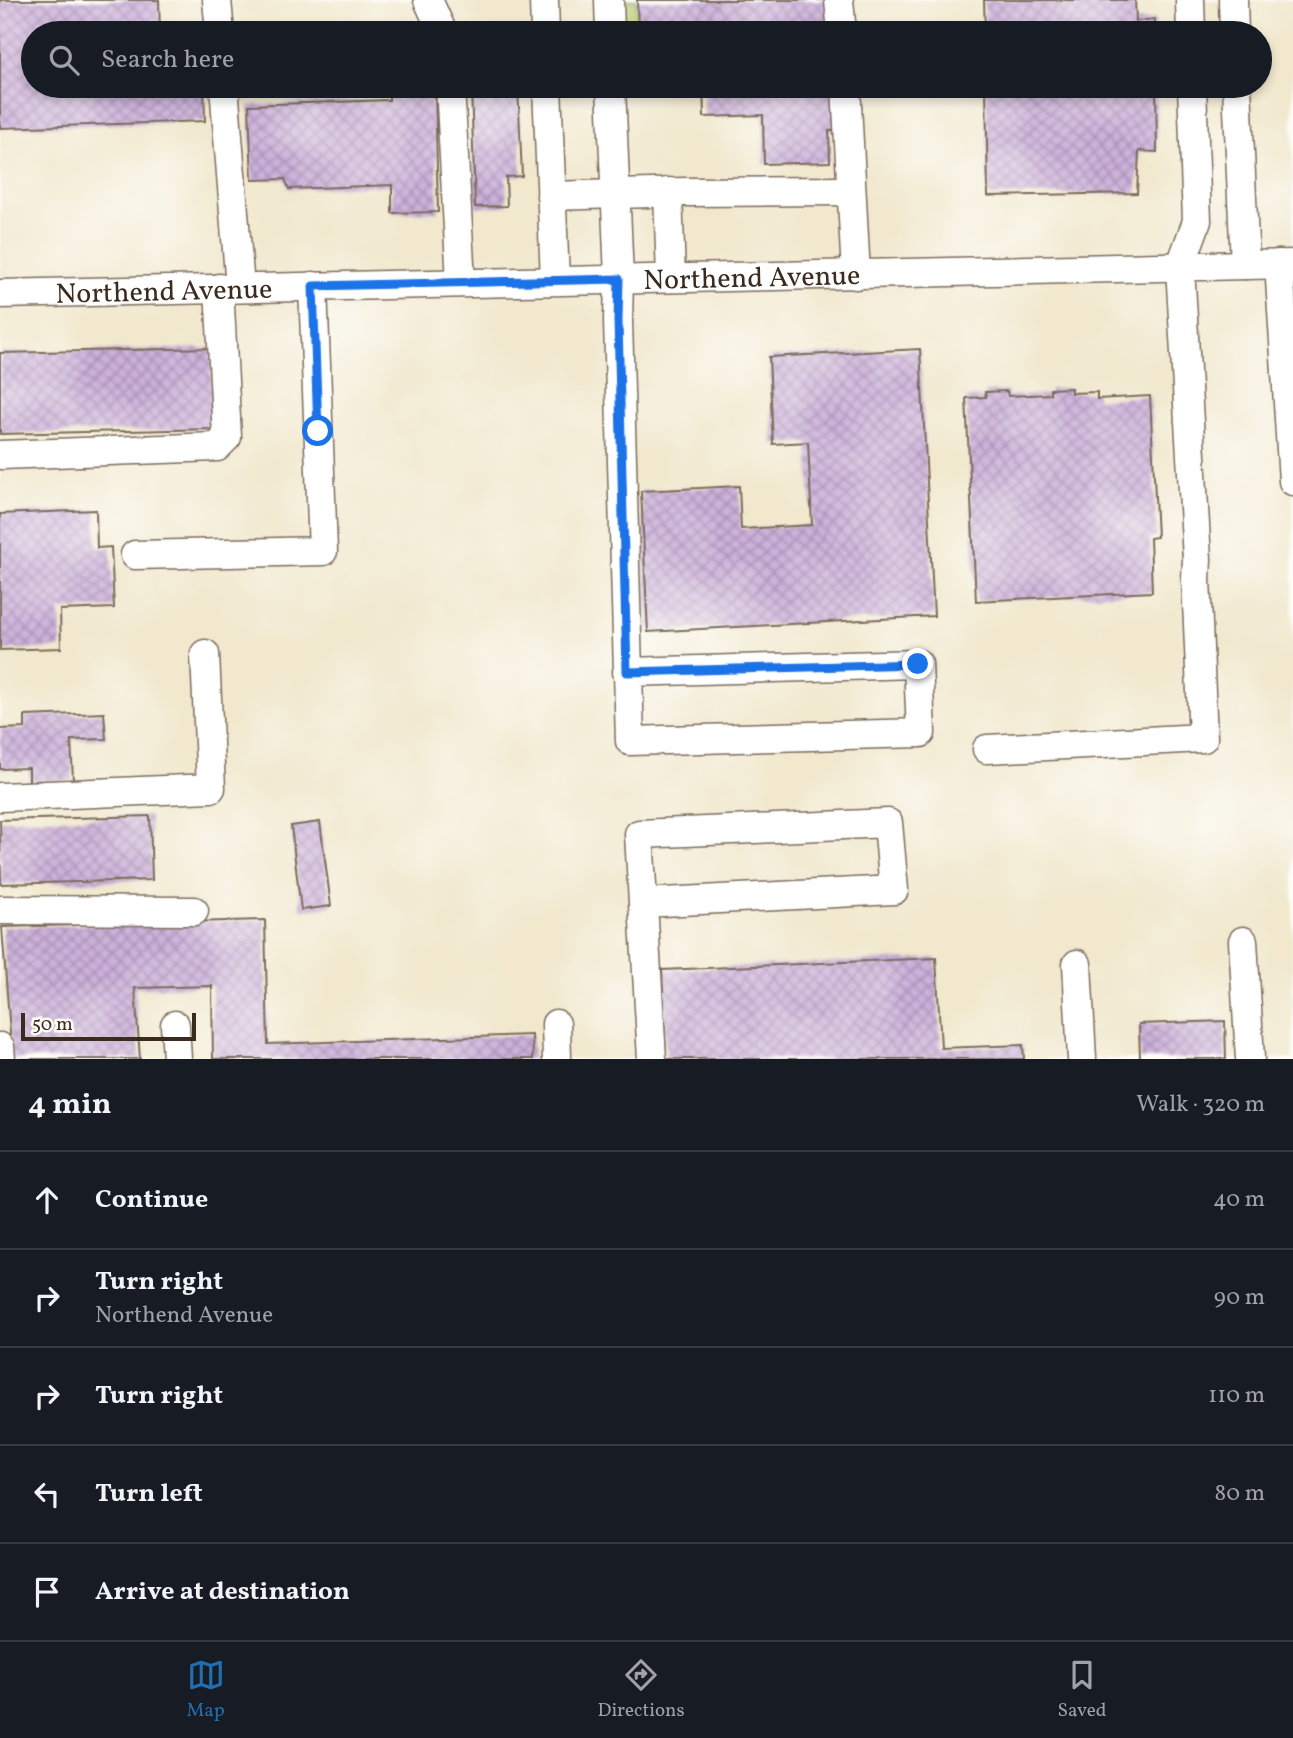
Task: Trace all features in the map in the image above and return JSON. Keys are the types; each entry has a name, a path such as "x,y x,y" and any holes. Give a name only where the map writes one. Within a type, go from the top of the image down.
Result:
{"street":[{"path":"217,0 219,21"},
{"path":"428,0 438,21"},
{"path":"544,0 545,21"},
{"path":"609,0 610,21"},
{"path":"839,0 841,21"},
{"path":"1190,0 1191,21"},
{"path":"1233,0 1234,21"},
{"path":"0,456 217,447 227,437 230,288 224,98"},
{"path":"451,98 461,282"},
{"path":"547,98 555,280"},
{"path":"611,98 619,279 618,321 627,672 630,741 921,733 918,664 627,672"},
{"path":"846,98 856,275"},
{"path":"986,748 1203,738 1197,559 1180,267 1197,221 1192,98"},
{"path":"1238,98 1245,265"},
{"path":"551,196 850,191"},
{"path":"668,192 671,278"},
{"path":"1286,264 1293,481"},
{"name":"Northend Avenue","path":"0,294 1286,264"},
{"path":"135,555 323,551 313,286"},
{"path":"0,797 211,788 205,654"},
{"path":"644,902 894,890 888,823 639,834 652,1059"},
{"path":"0,910 194,911"},
{"path":"1242,942 1250,1059"},
{"path":"1077,964 1082,1059"},
{"path":"556,1024 557,1059"},
{"path":"175,1025 177,1059"},
{"path":"0,1046 1,1059"}],"green space":[{"path":"622,0 637,0 638,21 623,21"}],"building":[{"path":"0,0 159,0 160,21 21,21 21,98 204,98 205,121 0,128"},
{"path":"637,0 833,0 834,21 638,21"},
{"path":"984,0 1135,0 1136,21 985,21"},
{"path":"435,98 438,212 392,213 392,185 289,189 285,179 252,180 249,105"},
{"path":"471,98 519,98 522,176 506,177 507,206 475,207"},
{"path":"703,98 837,98 838,130 829,131 830,162 764,164 763,115 704,117"},
{"path":"986,98 1156,98 1157,152 1139,151 1137,193 988,196"},
{"path":"211,348 213,429 0,434 0,353"},
{"path":"920,349 934,616 648,632 641,491 739,486 741,529 812,525 808,442 773,444 769,357"},
{"path":"1071,388 1071,393 1097,392 1097,399 1150,396 1157,537 1150,538 1152,592 976,601 966,398 986,397 985,392 1007,391 1008,396 1050,394 1050,389"},
{"path":"96,510 97,548 111,547 114,608 60,610 61,648 0,650 0,514"},
{"path":"104,713 106,739 71,740 73,780 29,782 29,768 0,769 0,729 25,728 25,716"},
{"path":"150,816 152,880 1,884 0,820"},
{"path":"320,822 331,906 301,910 291,826"},
{"path":"265,920 268,1044 532,1035 533,1059 213,1059 212,986 135,988 140,1059 12,1059 2,927"},
{"path":"936,958 941,1048 1023,1045 1024,1059 666,1059 662,970"},
{"path":"1225,1021 1226,1059 1140,1059 1139,1024"}],"route":[{"path":"318,431 313,286 619,279 627,672 918,664"}]}
